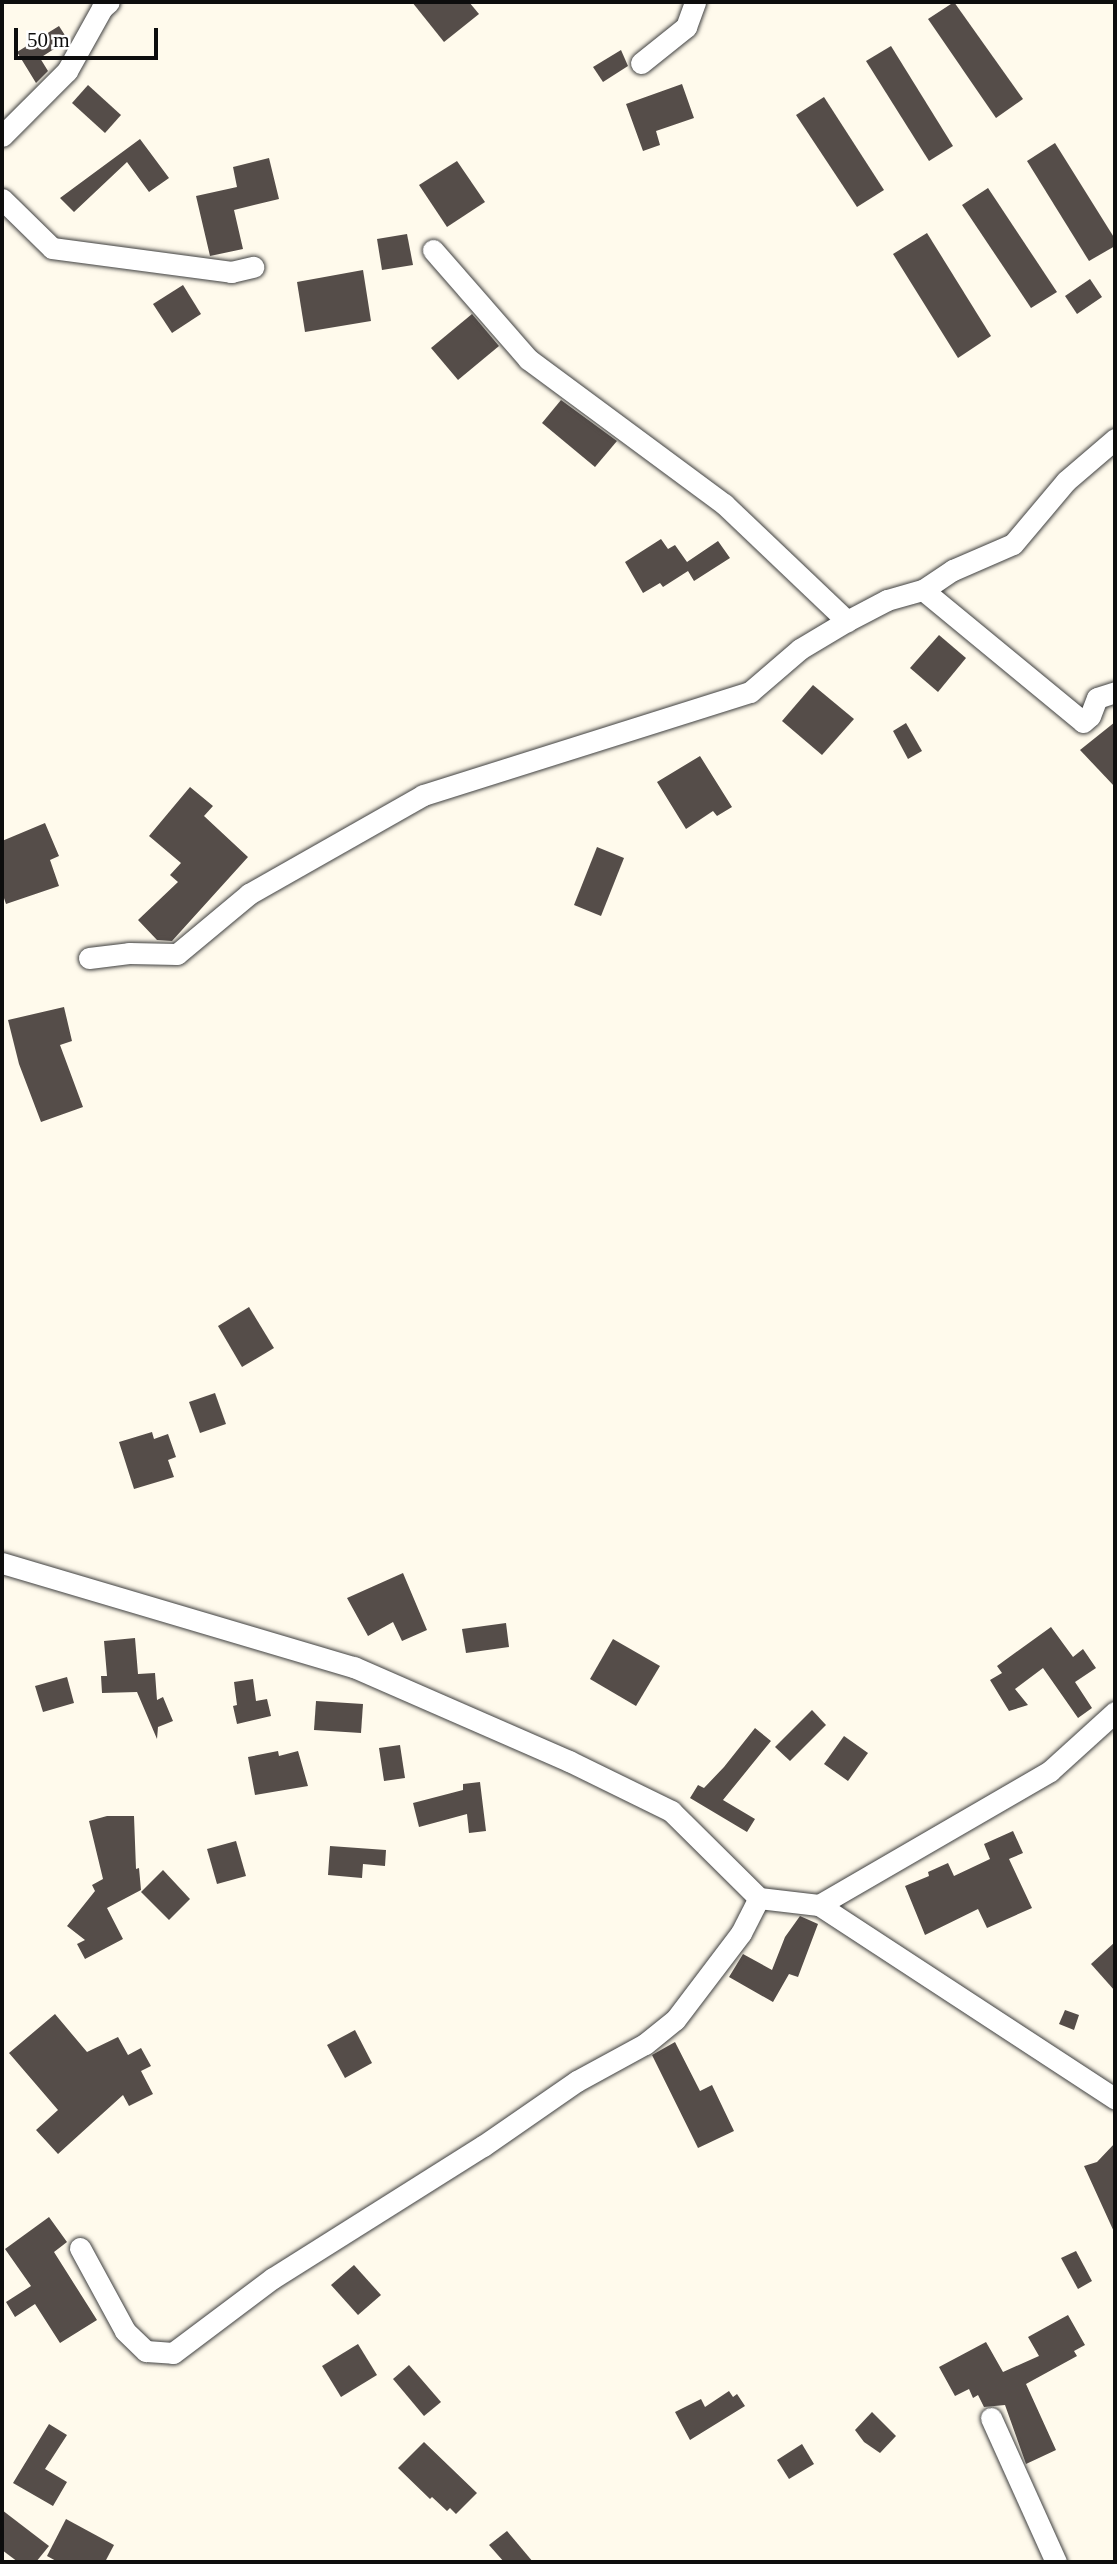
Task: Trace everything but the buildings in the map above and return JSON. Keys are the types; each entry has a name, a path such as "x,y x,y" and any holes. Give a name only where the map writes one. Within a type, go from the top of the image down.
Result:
{"street":[{"path":"2,136 68,71 102,8 109,2"},
{"path":"641,63 686,27 695,2"},
{"path":"2,199 52,248 231,272 253,267"},
{"path":"433,250 528,359 724,504 846,621"},
{"path":"89,958 129,953 177,954 249,894 423,795 750,692 800,649 846,621 887,600 923,590 953,570 1013,544 1066,481 1100,448 1115,439"},
{"path":"923,590 1083,722 1090,716 1097,698 1115,692"},
{"path":"2,1563 354,1667 569,1761 671,1811 759,1898 819,1905 1115,2099"},
{"path":"819,1905 1050,1771 1115,1712"},
{"path":"80,2248 125,2332 146,2351 173,2353 273,2278 483,2146 577,2081 645,2044 675,2020 741,1933 759,1898"},
{"path":"990,2418 1056,2562"}]}
